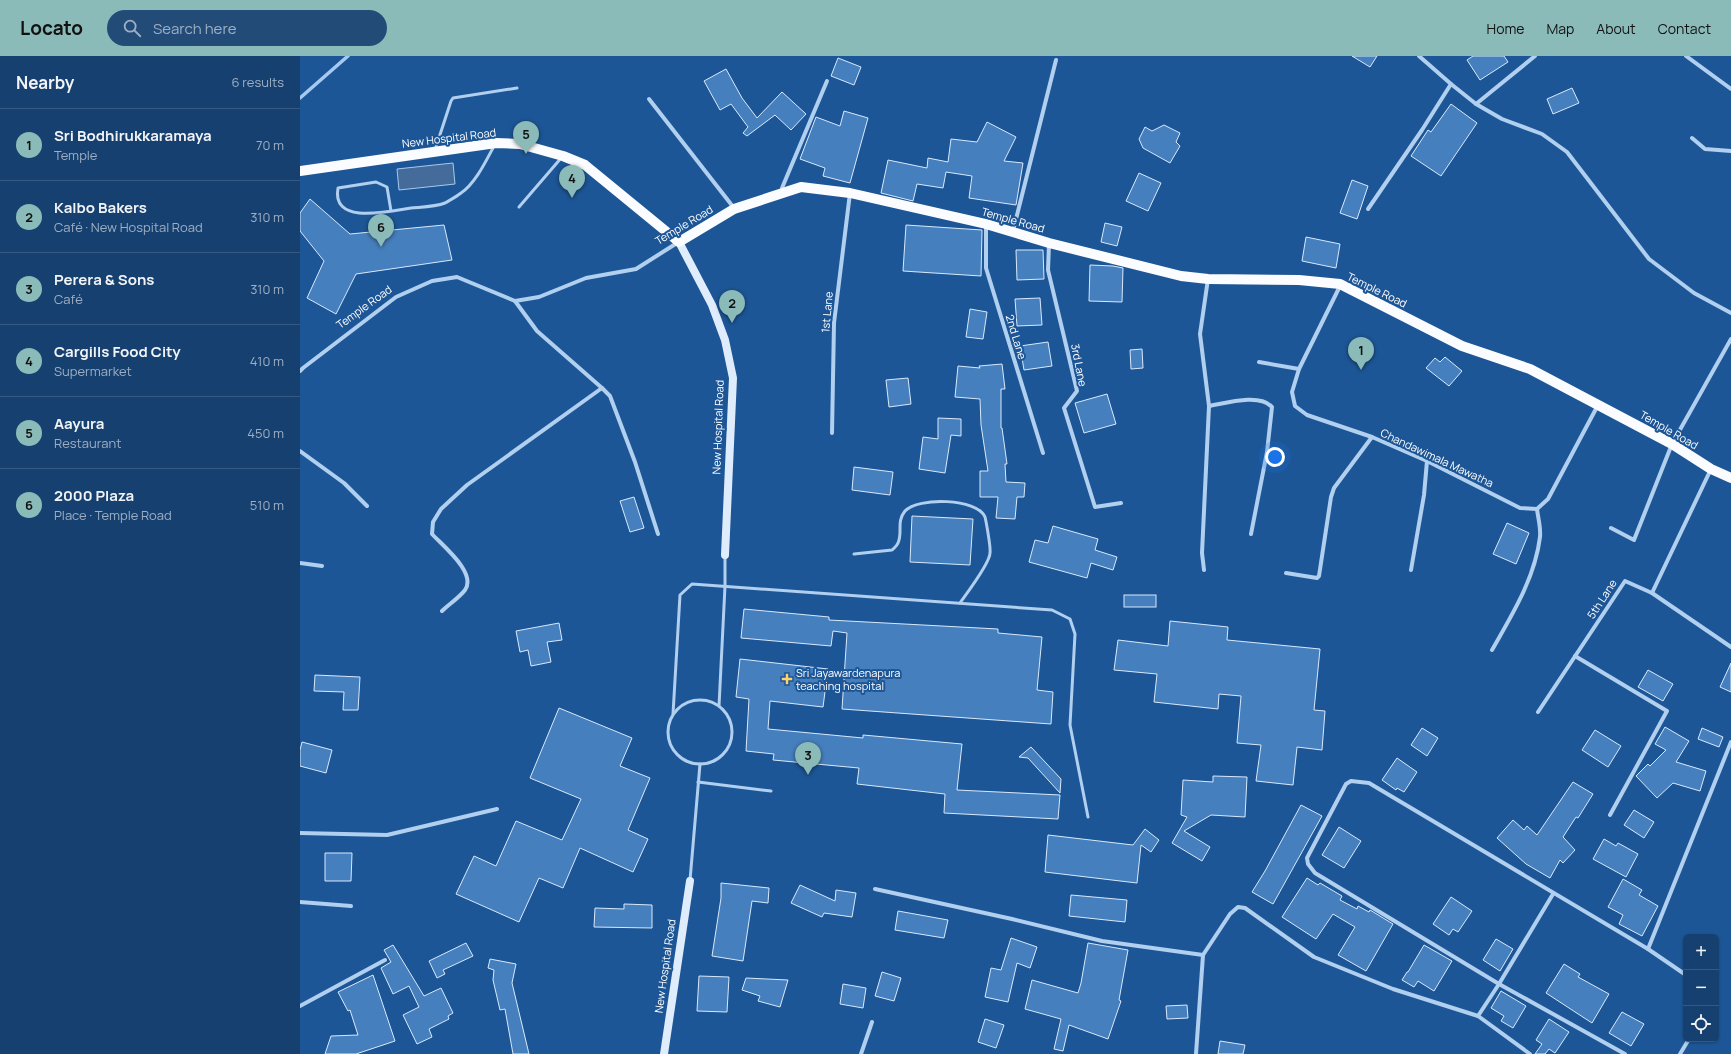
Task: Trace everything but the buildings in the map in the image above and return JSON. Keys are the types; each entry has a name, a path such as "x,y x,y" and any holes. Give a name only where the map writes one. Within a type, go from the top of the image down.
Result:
{"main road":[{"name":"New Hospital Road","path":"300,171 496,143 520,144 563,156 585,165 679,242"},
{"name":"Temple Road","path":"679,242 734,209 801,187 850,193 986,224 1181,276 1208,279 1299,280 1340,284 1462,346 1530,369 1672,444 1711,469 1731,478"}],"street":[{"path":"1419,56 1476,104 1502,119 1542,134 1567,152 1649,259 1694,293 1731,313"},
{"path":"1476,104 1535,56"},
{"path":"1686,56 1731,89"},
{"path":"1013,231 1056,60"},
{"path":"783,192 782,188 827,81"},
{"path":"1368,209 1422,130 1451,84"},
{"path":"649,99 734,209"},
{"path":"1692,138 1705,149 1731,151"},
{"name":"1st Lane","path":"832,433 834,323 850,193"},
{"name":"2nd Lane","path":"986,224 986,268 1043,454"},
{"name":"Temple Road","path":"300,371 396,297 432,281 457,277 515,301 539,297 586,278 636,269 679,242"},
{"name":"New Hospital Road","path":"679,242 712,306 725,340 733,378 725,555"},
{"name":"3rd Lane","path":"1049,242 1048,270 1077,391 1064,408 1095,507 1121,503"},
{"path":"1204,570 1202,553 1209,406 1200,334 1208,279"},
{"name":"Chandawimala Mawatha","path":"1340,284 1299,369 1292,392 1295,406 1307,414 1372,437 1427,461 1520,508 1537,509"},
{"path":"515,301 537,331 610,396 658,534"},
{"path":"1611,528 1634,540 1672,444 1731,339"},
{"path":"1259,362 1299,369"},
{"path":"442,611 465,589 468,579 464,569 432,534 434,522 441,509 467,485 602,388"},
{"path":"1209,406 1249,400 1268,402 1272,407 1267,452 1251,534"},
{"path":"1492,650 1520,598 1533,565 1540,536 1537,509 1548,499 1598,405"},
{"path":"1286,573 1317,578 1319,576 1331,497 1334,488 1372,437"},
{"path":"300,451 344,483 367,506"},
{"path":"1411,570 1424,495 1427,461"},
{"path":"1652,594 1711,469"},
{"path":"300,563 322,566"},
{"name":"5th Lane","path":"1538,712 1625,581 1652,594 1731,647"},
{"path":"1575,656 1667,711 1610,815"},
{"path":"1648,949 1731,742"},
{"path":"1625,1054 1499,984 1315,873 1308,864 1307,858 1346,784 1351,781 1369,783 1553,894 1648,949 1683,972"},
{"path":"300,833 387,835 497,809"},
{"name":"New Hospital Road","path":"664,1054 690,881"},
{"path":"875,889 1012,919 1102,941 1203,955"},
{"path":"1478,1016 1553,894"},
{"path":"300,902 351,906"},
{"path":"1196,1054 1203,955 1230,914 1238,907 1245,908 1314,957 1393,989 1478,1016 1530,1054"},
{"path":"300,1006 385,960"},
{"path":"861,1054 872,1022"},
{"path":"1680,1054 1687,1042"}],"lane":[{"path":"434,152 453,98 517,88"},
{"path":"391,211 387,187 376,182 338,188 336,196 341,206 350,211 368,214 391,211 443,203 462,192 481,170 496,143"},
{"path":"519,207 563,156"},
{"path":"854,554 892,550 898,543 900,521 906,510 922,502 949,501 975,507 984,516 990,554 978,578 960,603"},
{"path":"719,706 725,586 725,555"},
{"path":"673,714 680,707 694,701 710,701 719,706 726,713 731,722 733,732 727,752 710,763 690,763 681,758 674,751 668,733 669,723 673,714 680,595 692,584 1052,610 1070,619 1075,634 1070,725 1088,817"},
{"path":"690,881 700,764"},
{"path":"698,782 771,791"}],"water":[{"path":"453,163 455,184 399,190 397,169"}],"waterway":[{"path":"300,98 348,56"}],"place":[{"name":"Aayura","path":"526,154"},
{"name":"Cargills Food City","path":"572,198"},
{"name":"2000 Plaza","path":"381,247"},
{"name":"Kalbo Bakers","path":"732,323"},
{"name":"Sri Bodhirukkaramaya","path":"1361,370"},
{"name":"Sri Jayawardenapura teaching hospital","path":"787,679"},
{"name":"Perera & Sons","path":"808,775"}]}
